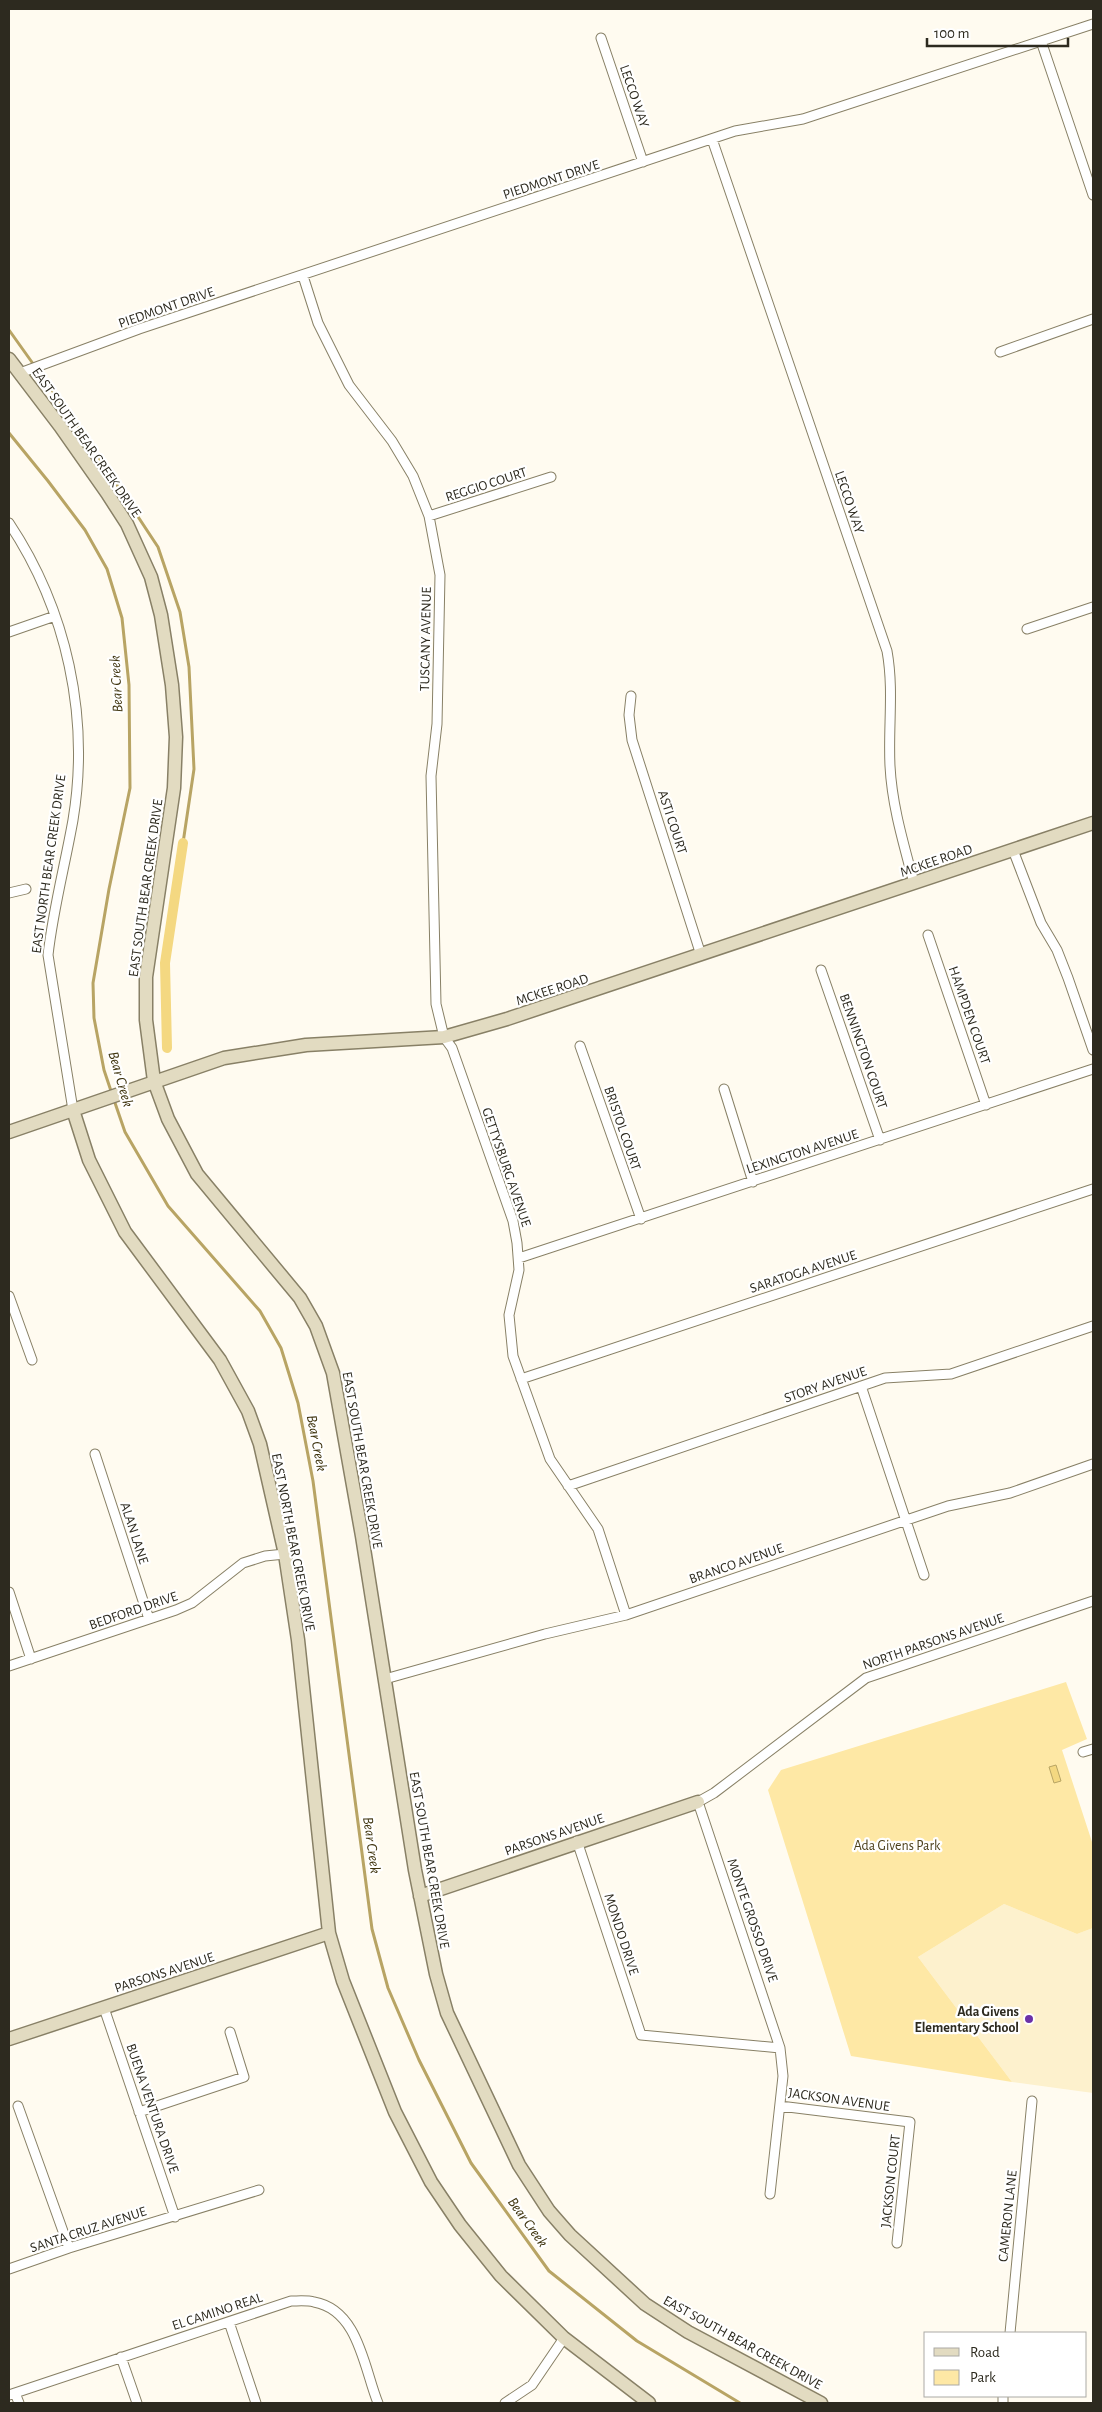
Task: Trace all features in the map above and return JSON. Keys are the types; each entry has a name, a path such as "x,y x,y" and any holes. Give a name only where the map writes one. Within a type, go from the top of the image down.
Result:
{"street":[{"name":"PIEDMONT DRIVE","path":"20,373 139,330 735,131 803,119 1093,24"},
{"name":"LECCO WAY","path":"601,38 643,162"},
{"path":"1041,41 1093,195"},
{"name":"LECCO WAY","path":"712,139 887,651 892,696 890,751 894,802 914,883"},
{"name":"TUSCANY AVENUE","path":"303,276 328,346 349,385 403,458 413,476 429,516 440,575 437,724 431,776 435,991 444,1037"},
{"path":"1000,352 1093,319"},
{"name":"EAST SOUTH BEAR CREEK DRIVE","path":"9,359 60,426 127,524 151,577 161,615 172,685 176,737 174,788 146,976 146,1020 154,1081 168,1119 197,1174 300,1298 324,1345 333,1373 340,1405 420,1896 436,1974 447,2012 481,2088 519,2165 549,2211 570,2235 645,2304 688,2332 821,2403"},
{"name":"REGGIO COURT","path":"429,516 551,477"},
{"name":"EAST NORTH BEAR CREEK DRIVE","path":"9,523 26,549 55,616 68,654 76,702 79,749 73,819 50,930 48,955 89,1160 126,1232 220,1360 248,1411 260,1444 284,1554 298,1640 329,1933 343,1981 395,2112 431,2182 460,2225 501,2276 564,2338 649,2403"},
{"path":"1027,629 1093,607"},
{"path":"9,632 55,616"},
{"name":"ASTI COURT","path":"632,696 628,715 632,740 701,955"},
{"name":"MCKEE ROAD","path":"9,1132 138,1086 224,1058 306,1045 444,1037 553,1005 1093,823"},
{"path":"1013,850 1041,924 1057,950 1093,1050"},
{"path":"9,893 26,889"},
{"name":"HAMPDEN COURT","path":"928,935 986,1105"},
{"name":"BENNINGTON COURT","path":"821,970 880,1140"},
{"name":"GETTYSBURG AVENUE","path":"444,1037 452,1048 513,1221 519,1258 517,1286 509,1314 510,1344 521,1379 550,1459 598,1530 626,1615"},
{"name":"BRISTOL COURT","path":"580,1046 640,1219"},
{"name":"LEXINGTON AVENUE","path":"519,1258 1093,1069"},
{"path":"724,1088 753,1182"},
{"name":"SARATOGA AVENUE","path":"521,1379 1093,1188"},
{"path":"9,1296 32,1360"},
{"name":"STORY AVENUE","path":"568,1486 862,1386 897,1376 951,1374 1093,1326"},
{"path":"862,1386 924,1575"},
{"name":"ALAN LANE","path":"95,1454 149,1619"},
{"name":"BRANCO AVENUE","path":"385,1679 545,1634 626,1615 948,1506 1010,1492 1093,1464"},
{"name":"BEDFORD DRIVE","path":"9,1666 192,1603 243,1564 265,1556 284,1554"},
{"path":"9,1592 31,1659"},
{"name":"NORTH PARSONS AVENUE","path":"698,1802 714,1793 866,1678 1093,1601"},
{"path":"1083,1752 1093,1749"},
{"name":"PARSONS AVENUE","path":"420,1896 577,1841 698,1802"},
{"name":"MONTE GROSSO DRIVE","path":"698,1802 780,2048"},
{"name":"MONDO DRIVE","path":"577,1841 641,2035 780,2048"},
{"name":"PARSONS AVENUE","path":"9,2039 329,1933"},
{"name":"BUENA VENTURA DRIVE","path":"104,2008 175,2218"},
{"path":"139,2112 244,2077 230,2032"},
{"name":"JACKSON AVENUE","path":"780,2048 783,2076 780,2106 910,2122"},
{"name":"CAMERON LANE","path":"1010,2332 1032,2101"},
{"path":"18,2106 69,2248"},
{"path":"770,2194 780,2106"},
{"name":"JACKSON COURT","path":"897,2243 910,2122"},
{"name":"SANTA CRUZ AVENUE","path":"9,2269 69,2248 175,2218 259,2190"},
{"name":"EL CAMINO REAL","path":"12,2394 291,2301 314,2302 328,2306 341,2316 352,2330 378,2403"},
{"path":"229,2322 256,2403"},
{"path":"505,2403 532,2385 564,2338"},
{"path":"121,2357 137,2403"},
{"path":"12,2394 19,2403"}],"shaded area":[{"path":"1056,1765 1061,1781 1054,1783 1049,1767"},
{"name":"Ada Givens Elementary School","path":"1004,1904 1077,1934 1093,1928 1093,2093 1012,2082 918,1957"}],"green space":[{"name":"Ada Givens Park","path":"1066,1682 1087,1739 1062,1750 1093,1845 1093,1928 1077,1934 1004,1904 918,1957 1012,2082 851,2056 768,1790 781,1770"}],"waterway":[{"path":"9,330 86,438 158,547 180,612 189,667 194,769 183,843"},
{"name":"Bear Creek","path":"9,433 85,530 107,569 122,618 129,685 130,788 109,889 93,983 94,1018 104,1070 112,1094"},
{"path":"167,1048 165,963 183,843"},
{"name":"Bear Creek","path":"114,1100 125,1132 168,1206 260,1311 281,1348 298,1403 313,1481 372,1929 388,1988 419,2060 471,2163 549,2271 637,2341 740,2403"}],"place":[{"name":"Ada Givens Elementary School","path":"1029,2019"}]}
